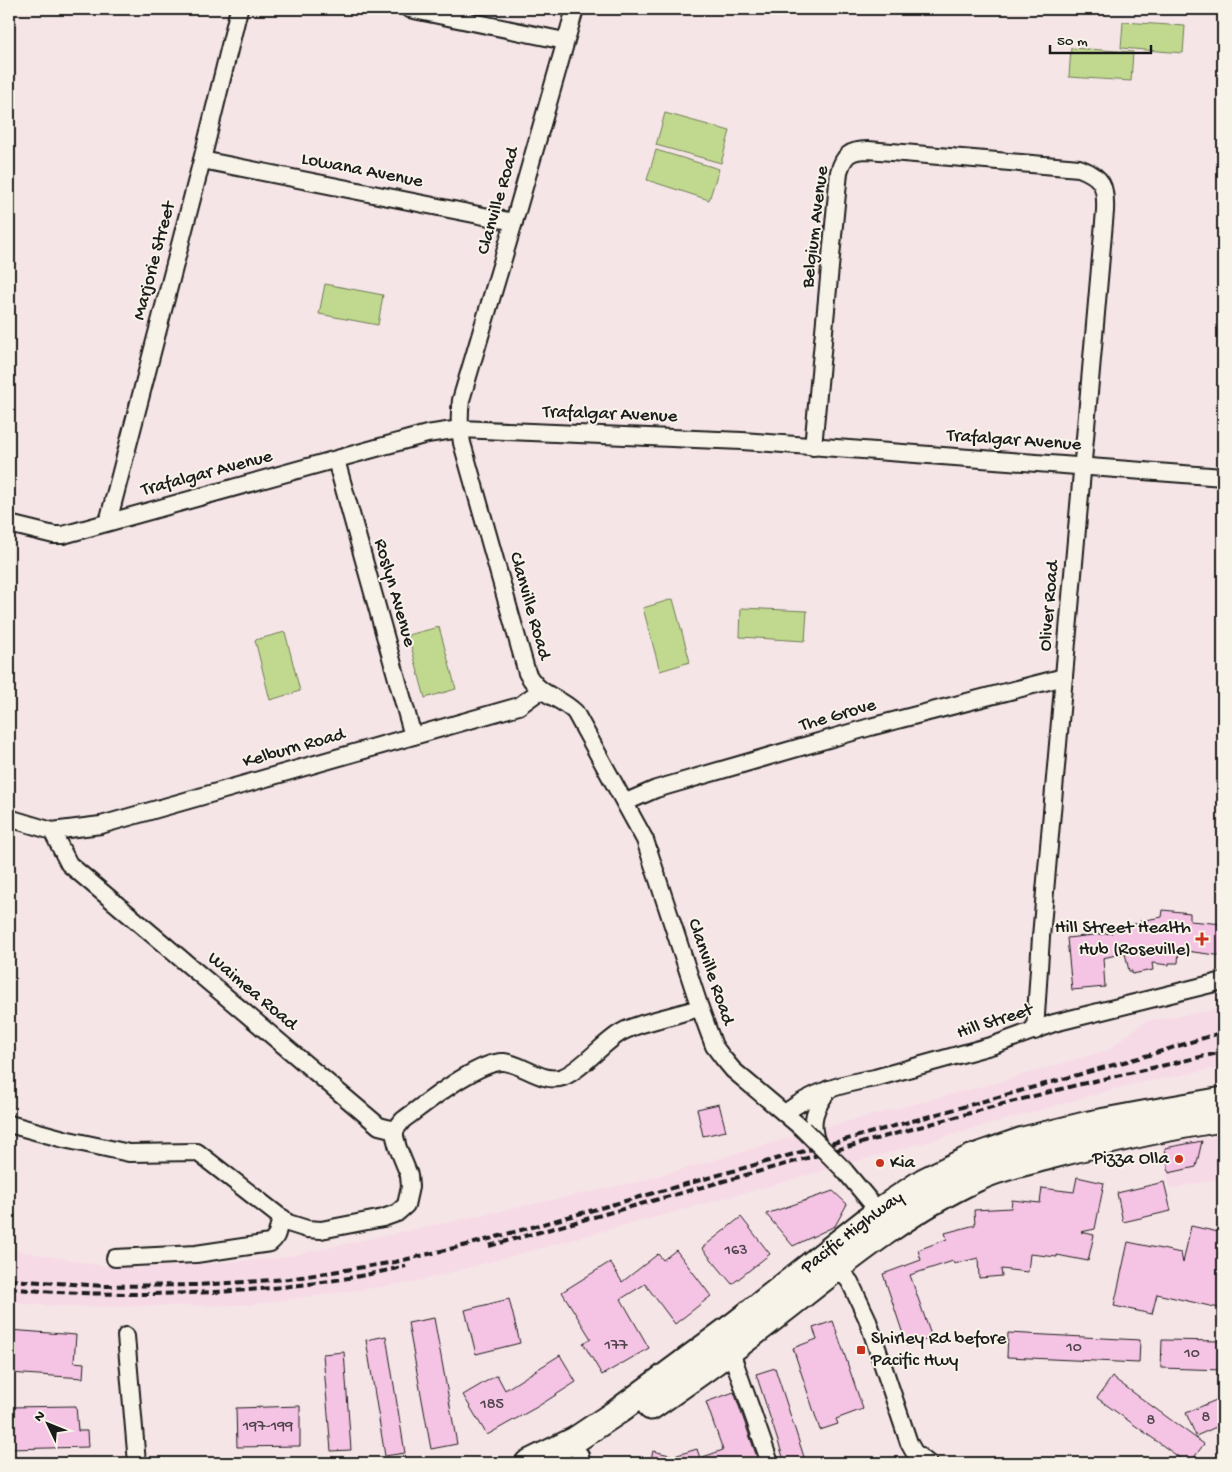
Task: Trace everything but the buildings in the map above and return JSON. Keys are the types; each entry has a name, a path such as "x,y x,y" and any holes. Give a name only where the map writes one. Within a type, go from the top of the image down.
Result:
{"highway":[{"name":"Pacific Highway","path":"528,1463 575,1440 617,1412 737,1323 832,1260 885,1219 924,1181 971,1158 1023,1140 1089,1124 1223,1100"},
{"name":"Pacific Highway","path":"885,1219 942,1196 980,1177 1013,1166 1144,1133 1223,1119"},
{"name":"Pacific Highway","path":"575,1460 731,1352 832,1260"}],"street":[{"path":"409,9 565,41"},
{"name":"Clanville Road","path":"574,9 514,222 466,382 460,407 460,429 465,455 524,666 530,679 541,690 569,706 575,712 626,802 645,840 714,1046 745,1081 785,1113 807,1127 817,1143 844,1170 885,1219"},
{"name":"Marjorie Street","path":"108,522 202,160 233,10"},
{"name":"Belgium Avenue","path":"813,446 839,172 842,162 849,154 858,150 868,150 1079,168 1088,172 1102,184"},
{"name":"Lowana Avenue","path":"202,160 514,222"},
{"name":"Oliver Road","path":"1035,1031 1042,928 1105,211 1106,194 1102,184"},
{"name":"Trafalgar Avenue","path":"9,524 54,535 63,535 427,434 460,429 742,441 1223,477"},
{"name":"Roslyn Avenue","path":"336,460 413,736"},
{"name":"The Grove","path":"626,802 656,789 870,727 1064,677"},
{"name":"Kelburn Road","path":"52,832 100,825 519,706 541,690"},
{"path":"9,818 52,832"},
{"name":"Waimea Road","path":"52,832 68,864 379,1126 395,1130"},
{"name":"Hill Street","path":"785,1113 799,1102 829,1089 994,1045 1054,1023 1223,981"},
{"path":"9,1124 64,1139 129,1153 197,1152 288,1222 307,1229 321,1230 383,1218 397,1213 406,1205 410,1187 409,1174 398,1148 395,1130 403,1120 471,1072 497,1062 509,1063 539,1075 558,1078 576,1069 612,1038 625,1030 700,1008"},
{"path":"807,1127 829,1089"},
{"path":"115,1258 196,1254 270,1243 276,1238 282,1218"},
{"path":"832,1260 853,1288 867,1318 909,1443 914,1452 928,1463"},
{"path":"126,1336 137,1463"},
{"path":"731,1352 770,1463"}],"shaded area":[{"path":"1223,1008 1223,1067 1130,1085 737,1195 416,1282 250,1305 73,1307 9,1303 9,1249 99,1265 139,1268 278,1258 641,1181 833,1125 991,1084 1108,1050 1145,1021"},
{"path":"1223,1136 1223,1178 1170,1189 1161,1144"}],"green space":[{"path":"1123,22 1185,26 1183,53 1121,48"},
{"path":"1071,48 1133,52 1131,81 1069,77"},
{"path":"665,113 730,131 721,163 656,145"},
{"path":"656,150 719,169 709,200 647,180"},
{"path":"325,284 383,295 378,325 319,314"},
{"path":"673,599 690,662 660,671 643,608"},
{"path":"741,608 807,611 805,641 740,637"},
{"path":"439,627 456,689 425,698 408,635"},
{"path":"285,632 300,691 270,700 255,640"}],"railway":[{"path":"9,1280 104,1286 198,1285 289,1279 395,1262 471,1244 1149,1055 1223,1032"},
{"path":"489,1246 999,1105 1081,1084 1223,1052"},
{"path":"9,1288 94,1293 211,1292 309,1284 406,1266"}],"place":[{"name":"Hill Street Health Hub (Roseville)","path":"1202,939"},
{"name":"Pizza Olla","path":"1179,1159"},
{"name":"Kia","path":"880,1163"},
{"name":"Shirley Rd before Pacific Hwy","path":"861,1350"}]}
